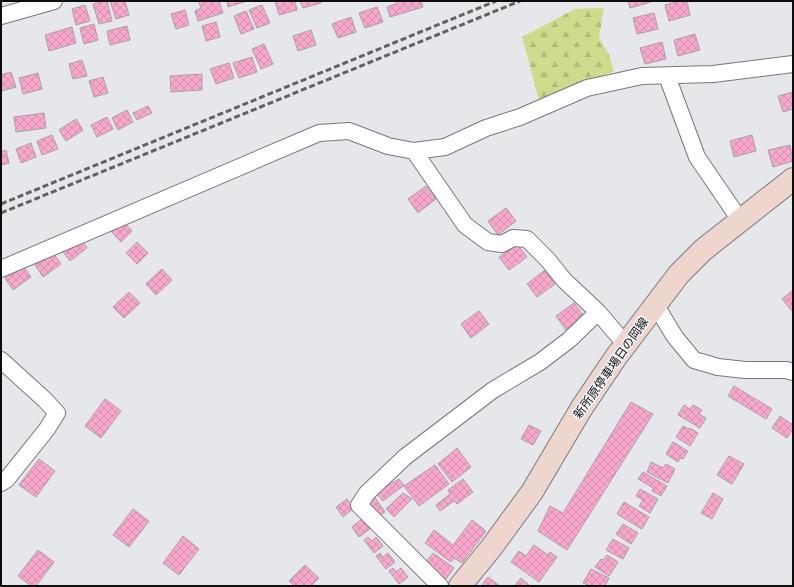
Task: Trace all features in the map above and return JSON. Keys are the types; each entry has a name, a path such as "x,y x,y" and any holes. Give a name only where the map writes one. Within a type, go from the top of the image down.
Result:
{"main road":[{"name":"新所原停車場日の岡線","path":"460,586 491,548 532,492 581,409 616,357 679,274 703,250 793,179"}],"street":[{"path":"1,16 54,1"},
{"path":"1,269 319,133 349,132 388,146 414,151 445,147 486,128 520,117 587,88 642,76 749,71 793,64"},
{"path":"667,76 697,156 740,220"},
{"path":"414,151 465,225 488,242 502,244 513,238 527,239 548,260 564,280 598,312 626,344"},
{"path":"655,304 675,337 694,360 718,367 745,370 786,370 793,372"},
{"path":"440,586 359,505 367,493 405,457 493,390 540,362 569,340 598,312"},
{"path":"1,360 57,413 47,429 12,473 1,483"}],"green space":[{"path":"604,8 599,37 609,55 614,71 539,100 522,37 575,9"}],"building":[{"path":"107,1 112,21 99,24 93,4"},
{"path":"110,1 125,1 129,15 116,19"},
{"path":"219,1 223,13 198,21 195,11 201,8 199,2"},
{"path":"227,1 247,1 228,7"},
{"path":"275,1 295,1 297,10 279,15"},
{"path":"300,1 320,1 321,3 303,8"},
{"path":"397,1 421,1 423,7 390,17 387,7 398,3"},
{"path":"628,1 651,1 651,2 630,8"},
{"path":"680,1 687,1 690,15 669,21 665,5"},
{"path":"85,5 90,21 76,25 72,9"},
{"path":"262,5 270,23 257,28 249,10"},
{"path":"377,7 383,22 365,28 359,13"},
{"path":"185,10 189,25 176,29 171,14"},
{"path":"246,11 254,29 241,34 234,16"},
{"path":"654,13 658,29 637,34 633,18"},
{"path":"351,17 356,32 338,38 332,24"},
{"path":"216,22 220,37 206,41 202,26"},
{"path":"94,24 98,40 84,44 80,28"},
{"path":"127,26 130,40 110,45 107,31"},
{"path":"72,27 76,43 49,51 45,35"},
{"path":"311,30 316,45 298,51 293,36"},
{"path":"695,34 700,50 678,56 674,40"},
{"path":"662,42 666,59 645,64 640,48"},
{"path":"264,44 273,64 261,69 252,49"},
{"path":"252,57 257,72 239,78 233,63"},
{"path":"82,60 87,76 73,79 69,64"},
{"path":"229,63 234,78 216,84 210,69"},
{"path":"11,72 16,87 2,91 1,75"},
{"path":"38,73 42,89 23,94 19,78"},
{"path":"202,74 202,90 171,92 170,76"},
{"path":"103,77 108,93 94,97 89,81"},
{"path":"793,92 793,109 783,112 778,96"},
{"path":"148,106 152,113 137,120 133,113"},
{"path":"127,110 133,122 118,130 112,118"},
{"path":"44,113 46,128 16,132 14,117"},
{"path":"107,117 113,129 97,137 91,125"},
{"path":"76,119 83,130 66,141 59,130"},
{"path":"52,135 58,149 42,155 37,141"},
{"path":"752,135 756,151 734,157 730,141"},
{"path":"31,143 36,157 21,163 16,149"},
{"path":"790,145 793,161 773,167 768,150"},
{"path":"6,150 9,163 1,165 1,152"},
{"path":"426,186 436,199 418,213 408,199"},
{"path":"506,208 516,221 498,235 488,221"},
{"path":"122,220 132,231 121,242 111,231"},
{"path":"79,236 87,248 70,261 61,249"},
{"path":"137,242 148,253 137,264 126,253"},
{"path":"517,244 527,257 509,270 499,257"},
{"path":"53,253 61,264 43,277 35,265"},
{"path":"23,266 31,277 13,290 5,278"},
{"path":"162,269 172,280 156,295 146,284"},
{"path":"545,270 555,284 537,297 527,284"},
{"path":"793,290 793,312 782,299"},
{"path":"129,292 140,303 124,318 113,307"},
{"path":"574,303 584,316 566,330 556,316"},
{"path":"479,311 489,324 471,338 461,324"},
{"path":"734,386 772,409 766,419 728,396"},
{"path":"105,399 121,411 101,438 85,426"},
{"path":"631,402 653,414 567,550 538,531 550,506 563,513"},
{"path":"684,405 690,409 693,405 702,410 699,414 706,418 700,428 678,415"},
{"path":"780,416 793,425 793,429 787,438 772,428"},
{"path":"529,425 541,431 533,445 521,439"},
{"path":"683,426 698,433 690,446 676,437"},
{"path":"673,442 688,451 683,459 680,458 678,462 666,454"},
{"path":"457,448 471,467 452,482 438,464"},
{"path":"729,456 744,464 732,484 717,475"},
{"path":"39,459 55,471 36,497 19,485"},
{"path":"651,462 663,468 666,464 675,469 668,483 647,472"},
{"path":"435,465 449,484 419,506 404,486"},
{"path":"643,472 667,486 661,496 652,491 653,488 638,479"},
{"path":"399,479 404,485 383,501 376,493"},
{"path":"463,479 473,492 457,504 454,501 440,511 436,505 450,494 448,490"},
{"path":"640,489 658,499 650,513 639,506 643,500 636,496"},
{"path":"403,493 412,499 394,517 386,509"},
{"path":"713,493 723,499 712,519 701,513"},
{"path":"374,496 385,512 379,516 367,505"},
{"path":"347,499 354,508 343,517 336,507"},
{"path":"624,502 649,517 642,529 617,514"},
{"path":"133,509 149,521 129,547 113,535"},
{"path":"363,518 371,528 359,537 352,527"},
{"path":"472,520 486,531 462,563 454,558 451,562 425,543 434,530 453,545"},
{"path":"623,524 638,533 631,544 616,534"},
{"path":"183,536 199,549 179,575 163,563"},
{"path":"368,537 372,541 376,537 383,546 374,553 364,540"},
{"path":"613,539 629,548 623,559 606,550"},
{"path":"534,545 548,555 550,552 557,557 539,582 511,562 519,551 526,556"},
{"path":"38,550 54,562 36,586 31,586 18,576"},
{"path":"380,553 383,557 388,553 395,562 386,569 376,556"},
{"path":"433,553 454,568 446,579 425,563"},
{"path":"607,555 618,562 609,576 595,567 601,559 603,560"},
{"path":"305,565 319,578 311,586 294,586 289,581"},
{"path":"393,568 396,572 401,568 408,577 399,584 389,571"},
{"path":"591,569 609,578 605,586 590,586 583,583"},
{"path":"488,577 500,586 481,586"},
{"path":"521,578 530,586 514,586"}],"railway":[{"path":"1,204 496,1"},
{"path":"1,213 520,1"}]}
